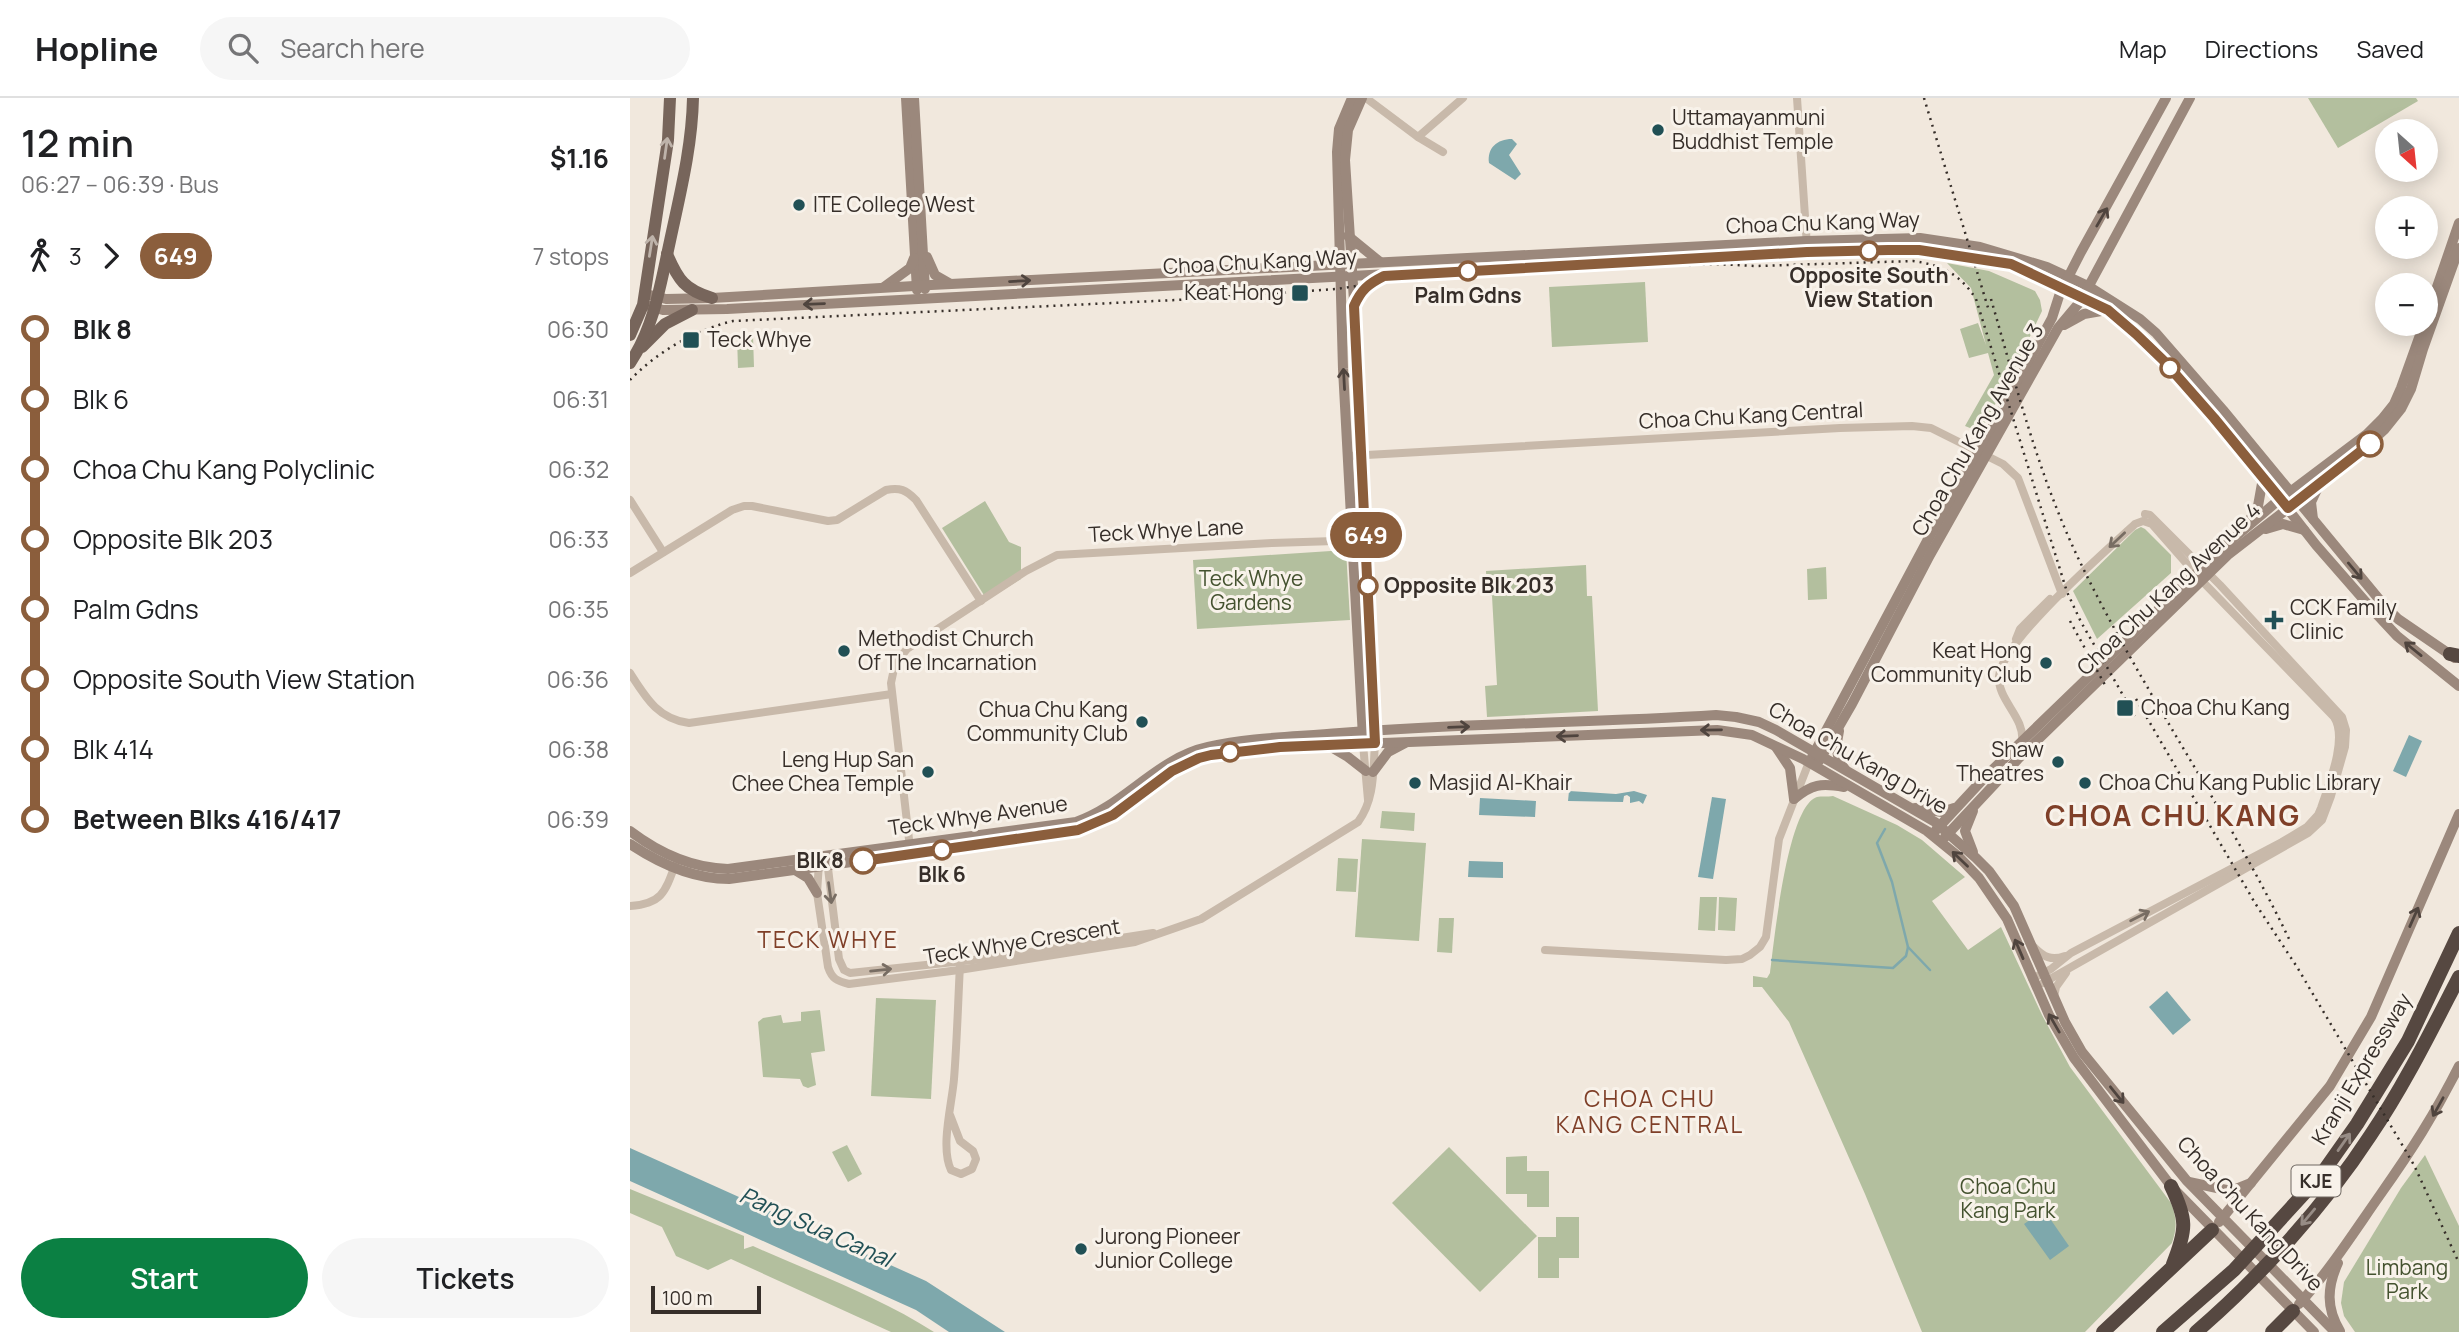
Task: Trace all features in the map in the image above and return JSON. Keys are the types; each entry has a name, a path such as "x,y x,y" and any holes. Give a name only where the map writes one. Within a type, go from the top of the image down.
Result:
{"highway":[{"name":"Kranji Expressway","path":"2163,1332 2234,1270 2321,1175 2357,1124 2408,1041 2459,933"},
{"name":"Kranji Expressway","path":"2196,1332 2214,1317 2298,1229 2336,1184 2370,1136 2416,1060 2459,977"},
{"path":"2169,1271 2184,1239 2185,1225 2180,1204 2171,1185"},
{"path":"2103,1332 2169,1271 2217,1235"},
{"path":"2272,1332 2291,1309"}],"main road":[{"path":"630,335 650,301 670,98"},
{"path":"638,351 650,301 667,254 690,143 693,98"},
{"path":"906,98 919,251 935,275 951,284"},
{"path":"914,98 922,299"},
{"name":"Choa Chu Kang Avenue 3","path":"1816,759 1841,724 1983,454 2052,318 2081,252 2166,98"},
{"name":"Choa Chu Kang Avenue 3","path":"1816,759 1828,728 1925,546 2058,328 2082,298 2190,98"},
{"path":"1359,100 1345,111 1338,137 1346,277 1354,306 1362,455 1368,710 1362,731 1369,743"},
{"path":"2438,283 2459,223"},
{"path":"1344,236 1380,262"},
{"path":"1307,267 1330,254 1344,236"},
{"name":"Choa Chu Kang Way","path":"650,301 663,310 692,310 922,299 1384,276 1920,238 1980,247 2047,267 2070,277 2140,319 2156,333 2289,500 2314,522 2398,619 2456,657"},
{"name":"Choa Chu Kang Way","path":"650,301 1380,262 1807,247 1919,250 2011,264 2108,310 2163,360 2268,474"},
{"name":"Choa Chu Kang Avenue 4","path":"2319,476 2370,444 2401,409 2411,389 2459,248"},
{"path":"882,288 909,268 919,251"},
{"path":"2047,267 2070,265 2081,252"},
{"path":"667,254 683,284 696,293 712,298"},
{"path":"2103,260 2097,278 2099,289 2106,298"},
{"path":"1354,306 1366,286 1384,276"},
{"path":"1346,277 1342,307 1353,541 1368,710 1374,730 1369,743"},
{"path":"1317,278 1331,287 1342,307"},
{"path":"2046,279 2054,303 2052,318"},
{"path":"630,363 665,324 692,310"},
{"path":"2058,328 2084,314 2108,310"},
{"name":"Choa Chu Kang Avenue 4","path":"1940,834 1960,804 2022,741 2247,532 2319,476 2367,434 2394,404 2420,336"},
{"path":"2247,532 2268,474 2291,479 2319,476 2311,502 2314,522"},
{"name":"Choa Chu Kang Way","path":"2289,500 2305,530 2354,590 2398,636 2459,686"},
{"path":"2247,532 2283,524 2305,530"},
{"name":"Choa Chu Kang Avenue 4","path":"1940,834 1978,800 2202,574"},
{"path":"1368,710 1391,730"},
{"path":"1343,733 1368,710"},
{"name":"Choa Chu Kang Drive","path":"1362,731 1716,715 1759,722 1785,736 1851,788 1940,834 1976,858 1989,871 2014,906 2054,997 2082,1052 2187,1181 2337,1332"},
{"path":"1841,724 1837,752 1840,763 1849,773"},
{"path":"1785,736 1812,738 1828,728"},
{"name":"Choa Chu Kang Drive","path":"1369,743 1717,730 1752,736 1816,759 1849,773 1909,807 1940,834 1979,878 2007,919 2034,983 2074,1058 2171,1185 2314,1332"},
{"name":"Teck Whye Avenue","path":"910,850 1091,817 1108,808 1183,754 1209,746 1362,731"},
{"path":"1328,746 1369,771 1388,752 1407,742"},
{"name":"Teck Whye Avenue","path":"630,831 676,864 728,869 823,862 1069,832 1113,815 1172,771 1199,758 1262,748 1369,743"},
{"path":"1775,745 1790,768 1794,799"},
{"path":"1794,799 1807,788 1819,785 1851,788"},
{"path":"1976,858 1965,831 1978,800"},
{"path":"1909,807 1942,812 1960,804"},
{"path":"2217,1235 2222,1218 2330,1086 2371,1017 2459,814"},
{"name":"Teck Whye Avenue","path":"630,844 716,879 795,870 823,862"},
{"path":"795,870 808,878 817,893"},
{"path":"2007,919 2013,914 2014,906"},
{"path":"2291,1309 2337,1258 2414,1148 2439,1107 2459,1066"},
{"path":"2187,1181 2231,1191 2252,1183"},
{"path":"2337,1258 2339,1262 2332,1276 2329,1298 2337,1332"}],"street":[{"path":"1418,137 1463,98"},
{"path":"1797,98 1807,247"},
{"path":"1359,100 1373,105 1443,152"},
{"name":"Choa Chu Kang Central","path":"1349,456 1912,426 1940,431 2003,464 2018,478 2061,592"},
{"path":"630,573 726,512 744,506 828,521 837,520 886,490 894,488 905,490 916,500 981,601"},
{"path":"630,500 663,552"},
{"path":"2145,514 2150,515 2337,722"},
{"path":"2022,741 2022,729 2001,687 1999,675 2020,629 2139,521 2152,524 2335,709 2342,717 2346,737 2327,798 2318,815 2307,827 2073,965 2034,983"},
{"name":"Teck Whye Lane","path":"910,850 892,694 895,664 907,649 1045,560 1057,555 1237,544 1366,540"},
{"path":"630,673 659,713 689,723 892,694"},
{"path":"2032,945 2044,957 2057,959 2166,908 2308,834 2322,820 2339,744 2340,729 2335,709"},
{"name":"Teck Whye Crescent","path":"823,862 817,893 828,967 831,975 849,984 1170,930 1201,919 1228,904 1351,827 1363,816 1368,803 1366,791 1369,743"},
{"name":"Choa Chu Kang Avenue 3","path":"1545,950 1726,960 1742,959 1750,955 1763,942 1768,931 1779,839 1794,799 1816,759"},
{"path":"2291,836 2308,834"},
{"name":"Teck Whye Crescent","path":"823,862 839,959 845,970 859,973 960,966"},
{"path":"630,906 645,905 660,898 676,864"},
{"path":"2046,977 2071,953"},
{"path":"2054,997 2059,980 2073,965"},
{"path":"950,1115 960,1141 973,1151 976,1159 972,1169 961,1174 951,1170 946,1154 950,1115 955,1077 960,966"}],"green space":[{"path":"2308,98 2416,98 2418,101 2387,119 2375,119 2375,126 2338,148"},
{"path":"1947,263 1989,271 2035,291 2040,300 2042,311 1980,432 1965,426 1994,375 1988,353 1969,358 1960,329 1978,323 1986,345 1971,288"},
{"path":"1645,282 1648,342 1552,347 1549,287"},
{"path":"753,336 754,367 738,368 737,337"},
{"path":"985,501 1009,542 1021,547 1021,579 987,600 942,528"},
{"path":"2141,527 2171,555 2171,573 2097,639 2073,591"},
{"name":"Teck Whye Gardens","path":"1346,550 1350,620 1197,629 1193,560"},
{"path":"1586,565 1587,596 1592,596 1598,711 1487,717 1485,686 1497,685 1492,596 1487,596 1486,571"},
{"path":"1826,567 1827,599 1808,600 1807,569"},
{"name":"Choa Chu Kang Park","path":"1833,796 1897,825 1922,840 1965,877 1932,901 1968,950 2001,927 2042,1015 2070,1067 2171,1203 2176,1223 2172,1243 2085,1332 1922,1332 1789,1022 1762,987 1753,987 1753,976 1767,978 1770,973 1784,877 1798,824 1807,806 1817,797"},
{"path":"1382,811 1415,813 1414,831 1380,828"},
{"path":"1362,839 1426,843 1419,941 1355,937"},
{"path":"1338,858 1358,859 1356,892 1336,891"},
{"path":"1700,897 1717,897 1715,931 1698,930"},
{"path":"1719,897 1737,898 1735,931 1718,930"},
{"path":"1439,918 1454,918 1452,953 1437,952"},
{"path":"876,998 936,1000 931,1099 871,1096"},
{"path":"820,1010 825,1051 811,1053 816,1085 808,1088 803,1086 800,1079 763,1077 758,1022 763,1018 781,1015 783,1023 801,1021 801,1012"},
{"path":"847,1145 862,1174 848,1182 832,1152"},
{"path":"1449,1147 1537,1236 1480,1292 1392,1203"},
{"name":"Limbang Park","path":"2425,1155 2459,1226 2459,1332 2355,1332 2344,1316 2341,1303 2344,1282 2401,1188"},
{"path":"1527,1156 1527,1171 1549,1171 1549,1207 1527,1207 1527,1194 1506,1194 1506,1157"},
{"path":"630,1189 744,1236 744,1249 753,1246 845,1286 891,1307 934,1332 891,1332 731,1259 708,1270 676,1256 662,1227 630,1213"},
{"path":"1556,1217 1579,1217 1579,1258 1559,1258 1559,1278 1538,1278 1538,1237 1556,1237"}],"water":[{"path":"1512,139 1517,144 1509,155 1521,174 1515,180 1489,163 1494,145"},
{"path":"2409,735 2422,741 2406,777 2393,771"},
{"path":"1569,791 1616,794 1634,791 1647,795 1643,804 1639,801 1630,803 1630,797 1627,795 1624,796 1623,802 1568,801"},
{"path":"1712,797 1726,799 1713,879 1698,877"},
{"path":"1480,798 1536,801 1535,817 1479,815"},
{"path":"1469,861 1503,862 1503,878 1468,877"},
{"path":"2167,991 2191,1020 2173,1035 2149,1007"},
{"path":"630,1148 926,1281 1005,1332 949,1332 916,1310 630,1181"},
{"path":"2044,1210 2069,1246 2050,1260 2024,1224"}],"waterway":[{"path":"1772,960 1893,968 1906,956 1908,947 1892,882 1877,843 1885,829"},
{"path":"1908,947 1930,970"}],"railway":[{"path":"1924,98 1989,311"},
{"path":"630,380 652,360 677,343 733,321 1176,300 1336,289 1431,275 1715,264 1756,266 1913,261 1923,263 1941,268 1957,277 1976,299 2067,592 2081,622 2135,716"},
{"path":"1991,299 2041,467 2066,532 2132,660 2241,847 2291,943"},
{"path":"2070,621 2105,685"},
{"path":"2136,699 2255,903 2297,967 2414,1165 2459,1263"}],"bus line":[{"name":"649","path":"863,861 1078,830 1113,815 1186,763 1211,755 1262,748 1375,743 1354,306 1360,292 1368,284 1384,276 1807,252 1919,250 1972,257 2011,264 2108,310 2163,360 2288,508 2370,444"}],"place":[{"name":"Uttamayanmuni Buddhist Temple","path":"1658,130"},
{"name":"ITE College West","path":"799,205"},
{"name":"Opposite South View Station","path":"1869,251"},
{"name":"Palm Gdns","path":"1468,271"},
{"name":"Keat Hong","path":"1300,293"},
{"name":"Teck Whye","path":"691,340"},
{"name":"Opposite Blk 203","path":"1368,586"},
{"name":"CCK Family Clinic","path":"2274,620"},
{"name":"Methodist Church Of The Incarnation","path":"844,651"},
{"name":"Keat Hong Community Club","path":"2046,663"},
{"name":"Choa Chu Kang","path":"2125,708"},
{"name":"Chua Chu Kang Community Club","path":"1142,722"},
{"name":"Shaw Theatres","path":"2058,762"},
{"name":"Leng Hup San Chee Chea Temple","path":"928,772"},
{"name":"Masjid Al-Khair","path":"1415,783"},
{"name":"Choa Chu Kang Public Library","path":"2085,783"},
{"name":"Blk 6","path":"942,850"},
{"name":"Blk 8","path":"863,861"},
{"name":"Jurong Pioneer Junior College","path":"1081,1249"}],"district":[{"name":"CHOA CHU KANG","path":"2173,816"},
{"name":"TECK WHYE","path":"828,940"},
{"name":"CHOA CHU KANG CENTRAL","path":"1650,1112"}],"water label":[{"name":"Pang Sua Canal","path":"816,1227"}]}
